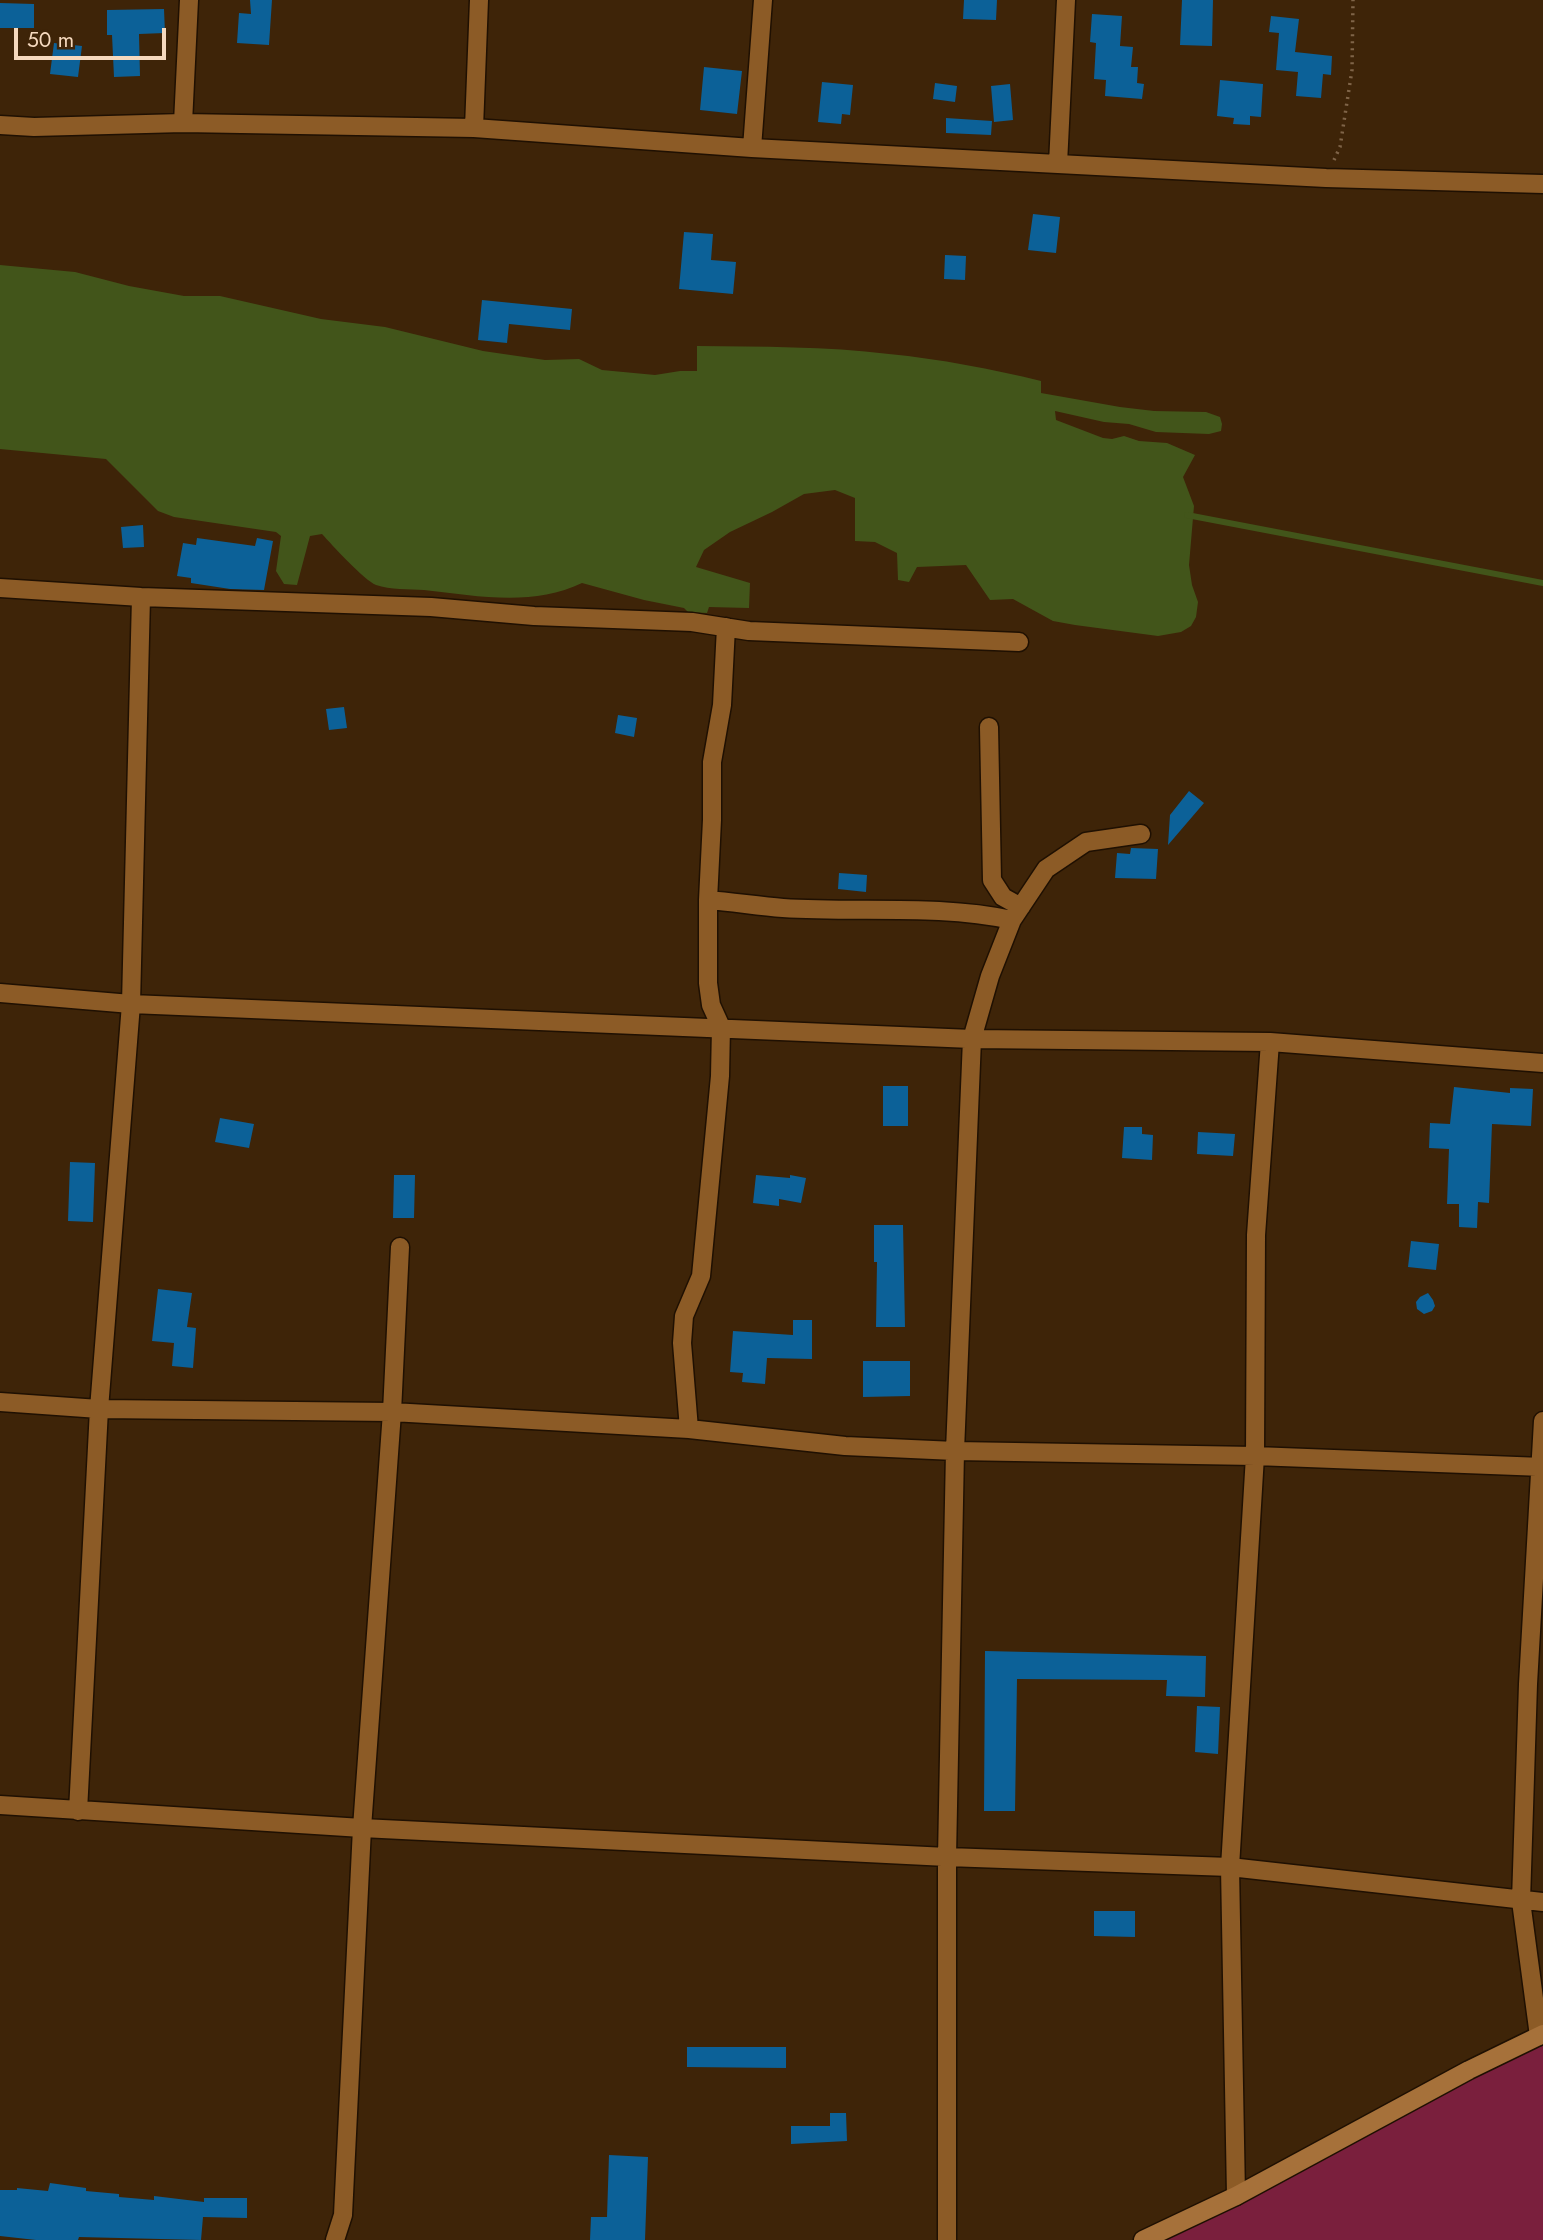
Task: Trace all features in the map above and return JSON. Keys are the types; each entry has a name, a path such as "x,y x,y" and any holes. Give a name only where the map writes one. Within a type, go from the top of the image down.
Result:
{"main road":[{"path":"1143,2240 1236,2196 1469,2070 1541,2035"}],"street":[{"path":"183,122 189,0"},
{"path":"474,128 480,0"},
{"path":"752,148 763,0"},
{"path":"1058,164 1066,0"},
{"path":"0,125 34,127 183,122 474,128 752,148 1326,178 1543,184"},
{"path":"0,588 141,597 431,607 534,616 692,622 762,631 1019,642"},
{"path":"78,1811 99,1409 131,1004 141,597"},
{"path":"689,1429 682,1343 684,1316 701,1276 720,1076 721,1027 711,1005 708,983 708,900 712,762 722,705 726,627"},
{"path":"989,727 992,880 1016,914"},
{"path":"947,2240 947,1857 954,1451 972,1039 990,976 1016,914 1046,869 1086,842 1141,834"},
{"path":"708,900 783,908 866,908 987,915 1016,914"},
{"path":"0,993 131,1004 972,1039 1270,1042 1543,1063"},
{"path":"1236,2196 1230,1867 1255,1456 1256,1235 1270,1042"},
{"path":"335,2240 343,2215 362,1828 392,1412 400,1247"},
{"path":"0,1402 99,1409 392,1412 689,1429 845,1446 954,1451 1255,1456 1542,1467"},
{"path":"1541,2035 1521,1901 1528,1684 1543,1421"},
{"path":"0,1805 362,1828 947,1857 1230,1867 1543,1902"}],"path":[{"path":"1326,178 1340,147 1350,83 1353,0"}],"shaded area":[{"path":"0,265 75,272 184,296 220,296 321,319 385,327 483,351 545,360 579,359 602,370 655,375 697,371 697,346 865,351 927,359 1041,381 1041,393 1154,411 1206,412 1220,417 1221,431 1209,434 1156,432 1129,424 1104,422 1055,411 1056,420 1103,438 1124,436 1139,441 1167,443 1195,455 1183,477 1194,506 1189,565 1198,602 1196,617 1191,626 1181,632 1158,636 1053,621 1013,599 990,600 966,565 917,567 909,582 898,580 897,553 875,542 855,541 855,498 835,490 804,494 730,532 704,550 696,567 750,583 749,608 709,607 707,613 688,612 684,608 582,583 544,595 504,598 387,588 376,585 364,576 322,534 310,536 297,585 284,584 276,571 281,536 276,532 174,517 158,511 106,459 0,449"},
{"path":"1543,2034 1543,2240 1143,2240"}],"building":[{"path":"250,0 272,0 269,45 237,43 239,13 251,14"},
{"path":"964,0 997,0 996,20 963,19"},
{"path":"1182,0 1213,0 1212,46 1180,45"},
{"path":"0,3 34,4 34,28 0,28"},
{"path":"164,9 165,33 139,34 140,76 114,77 112,35 107,35 107,10"},
{"path":"1092,14 1122,16 1120,46 1133,47 1131,67 1138,67 1137,83 1144,84 1142,99 1105,96 1106,80 1094,79 1096,43 1090,42"},
{"path":"1271,16 1299,19 1295,52 1332,56 1331,75 1323,74 1321,98 1296,96 1298,72 1276,70 1279,33 1269,32"},
{"path":"54,43 82,46 78,77 50,74"},
{"path":"704,67 742,71 737,114 700,110"},
{"path":"1220,80 1263,84 1261,117 1250,116 1250,125 1233,124 1234,118 1217,116"},
{"path":"822,82 853,85 850,115 842,114 841,124 818,122"},
{"path":"935,83 957,86 955,102 933,99"},
{"path":"1010,84 1013,120 994,122 991,86"},
{"path":"946,118 992,121 991,135 946,133"},
{"path":"1033,214 1060,217 1056,253 1028,250"},
{"path":"684,232 713,234 711,260 736,262 733,294 679,289"},
{"path":"945,255 966,256 965,280 944,279"},
{"path":"482,300 572,309 570,330 509,324 507,343 478,340"},
{"path":"143,525 144,547 123,548 121,527"},
{"path":"197,538 255,546 257,538 273,541 264,590 230,589 191,583 191,578 177,576 183,543 196,545"},
{"path":"344,707 347,728 329,730 326,709"},
{"path":"618,715 637,718 634,737 615,733"},
{"path":"1189,791 1204,803 1168,845 1170,815"},
{"path":"1131,848 1158,849 1156,879 1115,878 1117,853 1130,854"},
{"path":"839,873 867,875 866,892 838,889"},
{"path":"883,1086 908,1086 908,1126 883,1126"},
{"path":"1454,1087 1510,1093 1510,1088 1533,1089 1531,1126 1492,1124 1489,1203 1478,1202 1477,1228 1459,1227 1459,1204 1447,1204 1449,1149 1429,1148 1430,1123 1450,1124"},
{"path":"220,1118 254,1124 249,1148 215,1142"},
{"path":"1124,1127 1142,1127 1142,1134 1153,1135 1152,1160 1122,1158"},
{"path":"1198,1132 1235,1134 1233,1156 1197,1154"},
{"path":"70,1162 95,1163 93,1222 68,1221"},
{"path":"394,1175 415,1175 414,1218 393,1218"},
{"path":"756,1175 806,1178 801,1203 779,1199 779,1206 753,1203"},
{"path":"874,1225 903,1225 905,1327 876,1327 877,1262 874,1262"},
{"path":"1411,1241 1439,1244 1436,1270 1408,1267"},
{"path":"158,1289 192,1293 187,1327 196,1328 193,1368 172,1366 174,1343 152,1341"},
{"path":"1428,1293 1435,1306 1432,1311 1424,1314 1417,1309 1416,1302"},
{"path":"793,1320 812,1320 812,1359 767,1358 765,1384 742,1382 743,1373 730,1372 733,1331 793,1335"},
{"path":"863,1361 910,1361 910,1396 863,1397"},
{"path":"985,1651 1206,1656 1205,1697 1166,1696 1167,1680 1017,1679 1015,1811 984,1811"},
{"path":"1197,1706 1220,1707 1218,1754 1195,1752"},
{"path":"1094,1911 1135,1911 1135,1937 1094,1936"},
{"path":"687,2047 786,2047 786,2068 687,2067"},
{"path":"830,2113 846,2113 847,2141 791,2144 791,2126 830,2126"},
{"path":"609,2155 648,2157 645,2240 590,2240 591,2217 607,2217"},
{"path":"50,2183 86,2188 86,2191 119,2194 119,2197 154,2200 154,2196 204,2202 204,2198 247,2198 247,2218 203,2217 201,2240 79,2237 78,2240 36,2240 0,2236 0,2190 17,2188 48,2191"}],"waterway":[{"path":"1187,515 1543,583"}]}
